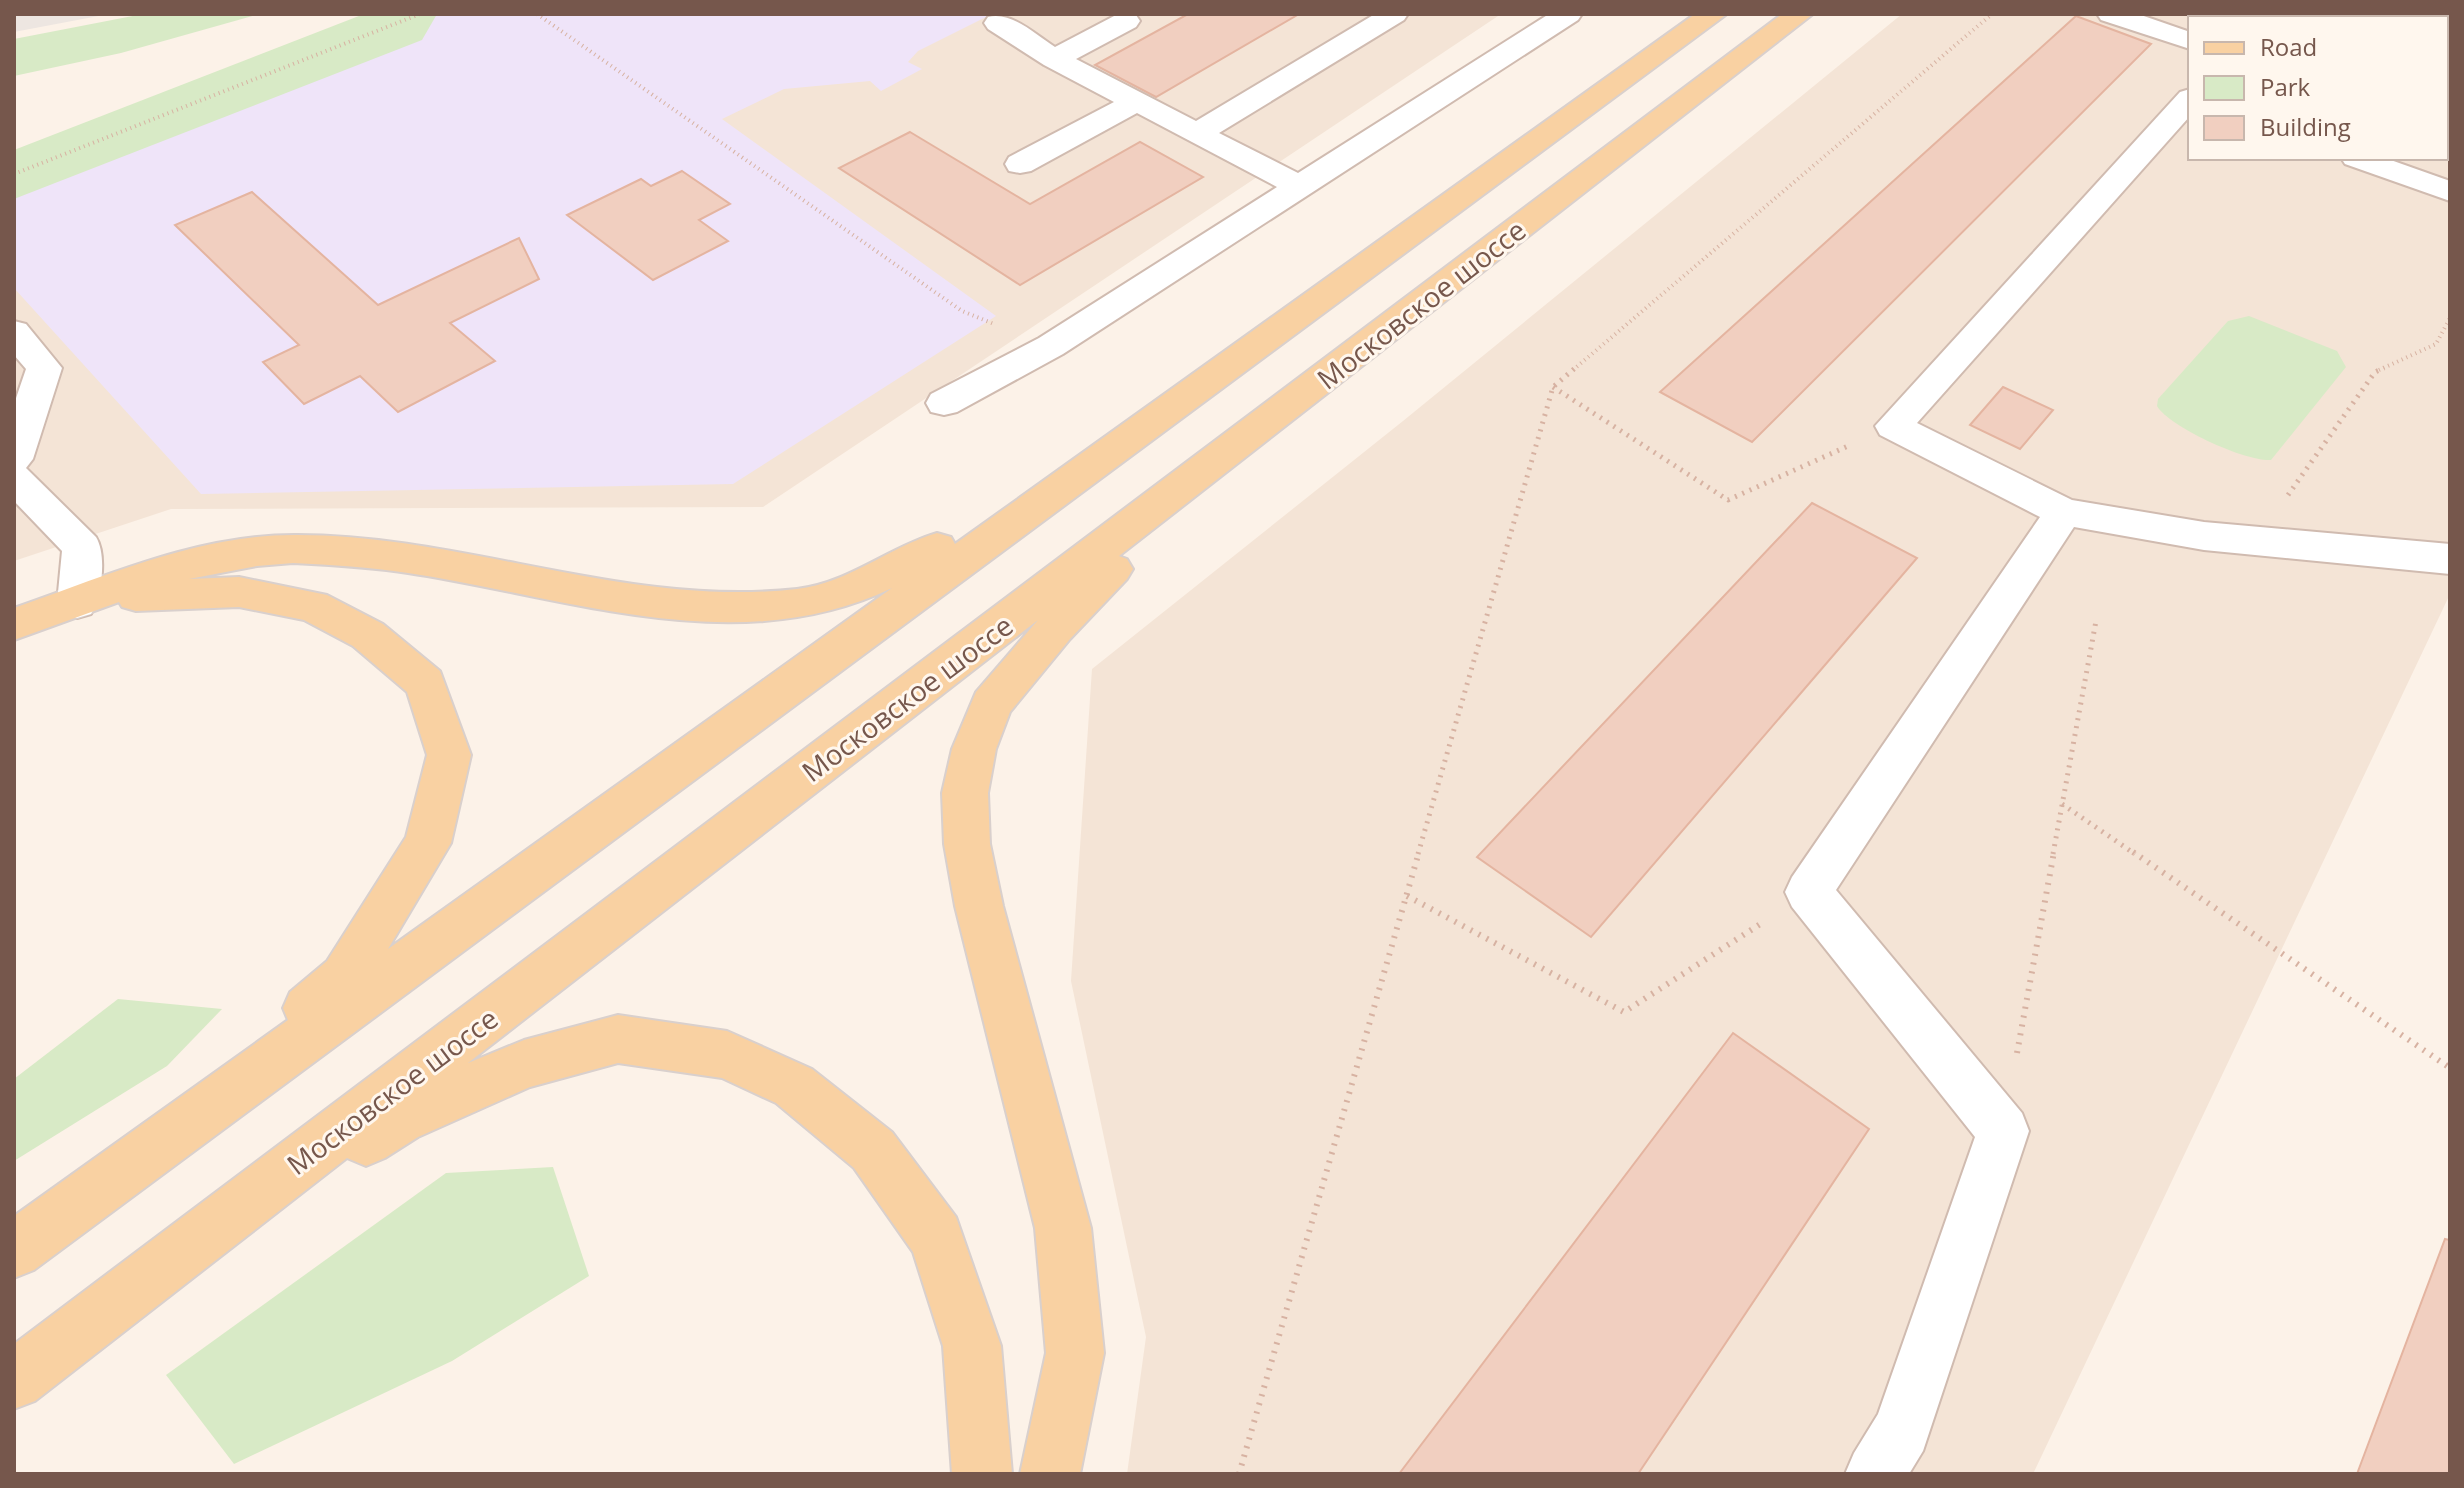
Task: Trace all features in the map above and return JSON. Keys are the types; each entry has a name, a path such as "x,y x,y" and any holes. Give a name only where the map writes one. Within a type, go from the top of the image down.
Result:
{"main road":[{"path":"14,1250 1713,14"},
{"name":"Московское шоссе","path":"14,1380 1799,14"},
{"path":"14,624 148,575 212,557 290,549 346,550 620,600 704,608 803,603 887,575 1166,410"},
{"path":"1050,1474 1075,1353 1063,1228 979,906 967,844 965,793 974,749 991,704 1055,628 1234,449"},
{"path":"85,600 239,592 313,606 368,635 425,683 449,755 428,843 344,977 104,1185"},
{"path":"138,1285 399,1119 524,1064 618,1039 727,1055 794,1086 873,1150 936,1237 972,1346 982,1474"}],"lane":[{"path":"1197,133 1394,14"},
{"path":"944,403 1051,346 1568,14"},
{"path":"2111,14 2188,40"},
{"path":"1054,59 1126,21"},
{"path":"998,23 1054,59 1301,187"},
{"path":"2188,100 1893,426 2064,512 2204,536 2450,559"},
{"path":"1020,164 1136,102"},
{"path":"2362,160 2450,192"},
{"path":"14,332 44,368 23,410 14,459"},
{"path":"14,478 82,547 85,600"},
{"path":"1875,1474 1902,1430 2003,1131 1809,892 2064,512"}],"path":[{"path":"14,174 420,14"},
{"path":"537,14 962,311 1051,346"},
{"path":"1239,1474 1553,387 1992,14"},
{"path":"2287,496 2375,372 2436,344 2450,318"},
{"path":"1553,387 1728,500 1893,426"},
{"path":"2003,1131 2096,621"},
{"path":"2062,804 2450,1068"},
{"path":"1407,896 1624,1012 1809,892"}],"shaded area":[{"path":"14,14 109,14 14,32"},
{"path":"397,14 1501,14 763,507 171,509 14,561 14,165"},
{"path":"441,14 992,14 918,51 908,62 922,69 881,91 870,81 784,89 722,119 996,316 733,484 201,494 14,288 14,183"},
{"path":"1902,14 2450,14 2450,594 2033,1474 1127,1474 1146,1337 1071,981 1092,669 1403,421"}],"green space":[{"path":"143,14 260,14 121,53 14,76 14,39"},
{"path":"364,14 437,14 422,40 14,199 14,150"},
{"path":"2249,316 2337,351 2346,367 2271,460 2244,455 2209,442 2176,424 2157,406 2158,399 2228,321"},
{"path":"118,999 222,1009 167,1066 14,1161 14,1079"},
{"path":"553,1167 589,1276 452,1361 234,1464 166,1375 446,1173"}],"building":[{"path":"1188,14 1299,14 1156,97 1095,65"},
{"path":"2076,16 2151,44 1752,442 1660,392"},
{"path":"910,132 1030,204 1140,142 1203,177 1020,285 839,168"},
{"path":"682,171 730,204 699,220 728,241 653,280 567,215 641,179 651,186"},
{"path":"252,192 378,305 519,238 539,279 450,323 495,361 398,412 360,376 304,404 263,362 299,345 175,225"},
{"path":"2003,387 2053,410 2020,449 1970,425"},
{"path":"1812,503 1917,558 1591,937 1477,857"},
{"path":"1733,1033 1869,1129 1638,1474 1399,1474"},
{"path":"2445,1239 2450,1240 2450,1474 2357,1474"}]}
